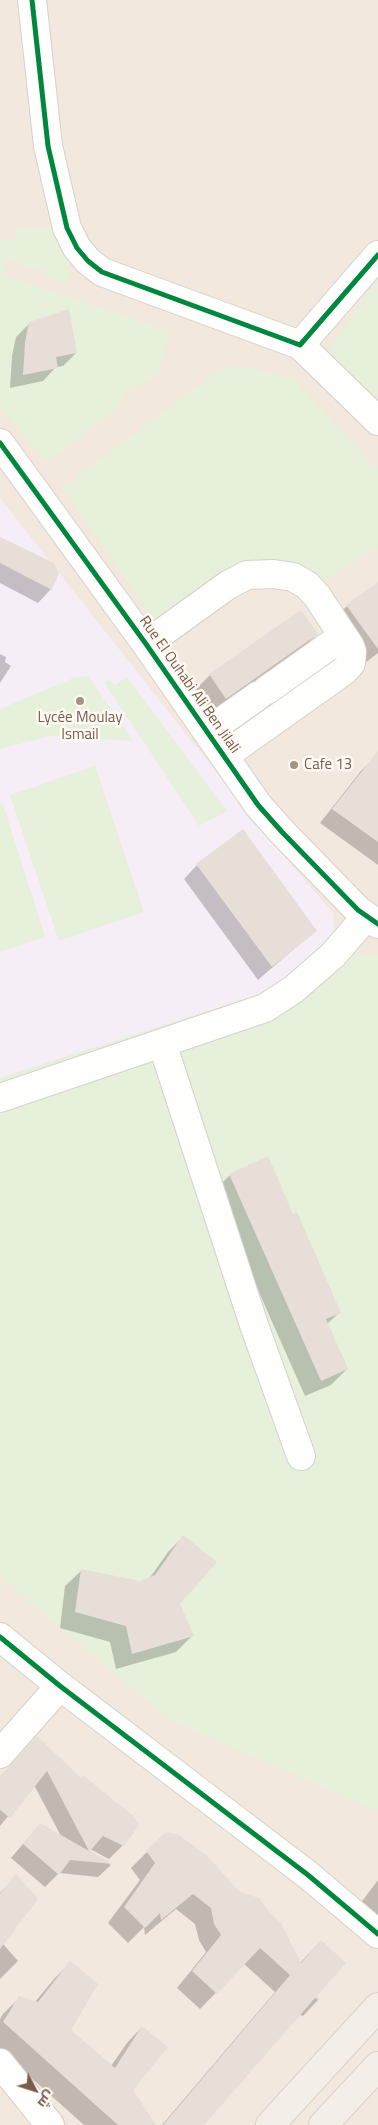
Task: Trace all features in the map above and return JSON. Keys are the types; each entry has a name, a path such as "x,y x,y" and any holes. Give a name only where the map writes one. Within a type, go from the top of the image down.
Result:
{"main road":[{"path":"270,2125 378,2007"},
{"path":"323,2125 378,2066"}],"street":[{"path":"32,0 48,146 67,228 76,248 102,272 300,345 378,421"},
{"path":"300,345 378,255"},
{"name":"Rue El Ouhabi Ali Ben Jilali","path":"0,443 146,644 258,805 282,832 372,920"},
{"path":"146,644 228,585 247,575 274,574 293,577 307,585 317,596 344,636 352,652 351,663 224,756"},
{"path":"207,732 344,636"},
{"path":"0,1098 265,1008 294,989 372,920"},
{"path":"162,1042 254,1325 301,1456"},
{"path":"0,1637 60,1686 308,1875 378,1934"},
{"path":"0,1754 60,1686"},
{"path":"0,2064 50,2125"}],"shaded area":[{"path":"0,0 378,0 378,2125 0,2125"},
{"name":"Lycée Moulay Ismail","path":"0,498 261,829 333,913 335,937 270,991 0,1078"}],"green space":[{"path":"52,227 69,258 68,285 45,277 43,268 25,267 8,258 3,275 170,331 159,374 126,394 116,410 46,463 0,407 0,240 16,240 17,228"},
{"path":"378,280 378,395 333,366 329,349"},
{"path":"225,366 255,369 293,378 378,470 378,546 320,584 293,567 157,626 62,488"},
{"path":"88,676 133,741 50,736 0,749 0,709 73,678"},
{"path":"127,677 227,811 199,826 104,682 108,680 115,685"},
{"path":"95,766 144,912 59,941 10,795"},
{"path":"3,804 45,937 0,952 0,805"},
{"path":"335,937 365,958 378,955 378,1811 170,1720 0,1577 0,1078 270,991"}],"building":[{"path":"69,309 77,353 56,357 58,368 23,375 25,342 29,322"},
{"path":"0,537 54,563 59,573 52,590 0,563"},
{"path":"378,582 378,649 346,605"},
{"path":"301,610 318,634 226,699 209,674"},
{"path":"378,751 378,842 332,809"},
{"path":"243,829 317,931 272,967 196,864"},
{"path":"268,1156 293,1214 297,1212 341,1313 326,1319 348,1369 321,1381 229,1174"},
{"path":"183,1535 217,1562 180,1604 194,1636 132,1654 126,1626 75,1612 81,1569 140,1581 155,1575"},
{"path":"37,1736 81,1778 84,1776 132,1815 139,1825 124,1846 103,1836 90,1851 113,1864 70,1860 59,1875 23,1844 40,1823 89,1851 47,1771 10,1818 0,1810 0,1777"},
{"path":"166,1832 179,1835 207,1856 240,1892 259,1898 268,1911 281,1923 301,1963 321,1940 346,1963 317,1996 320,2000 315,1998 204,2125 163,2125 290,1975 260,1948 217,1994 192,1971 221,1935 214,1924 211,1908 193,1894 161,1920 160,1913 145,1928 124,1907 155,1863 146,1851"},
{"path":"16,1874 38,1899 0,1949 0,1894"},
{"path":"70,1961 98,1984 71,2030 115,2068 142,2026 168,2047 133,2090 156,2125 118,2125 3,2022 19,1996 38,2002"}],"cycle path":[{"path":"32,0 48,146 67,228 77,248 88,261 102,272 300,345 378,255"},
{"path":"0,443 146,644 258,805 358,910 378,924"},
{"path":"0,1637 60,1686 308,1875 378,1934"}],"place":[{"name":"Lycée Moulay Ismail","path":"80,701"},
{"name":"Cafe 13","path":"294,765"}]}
